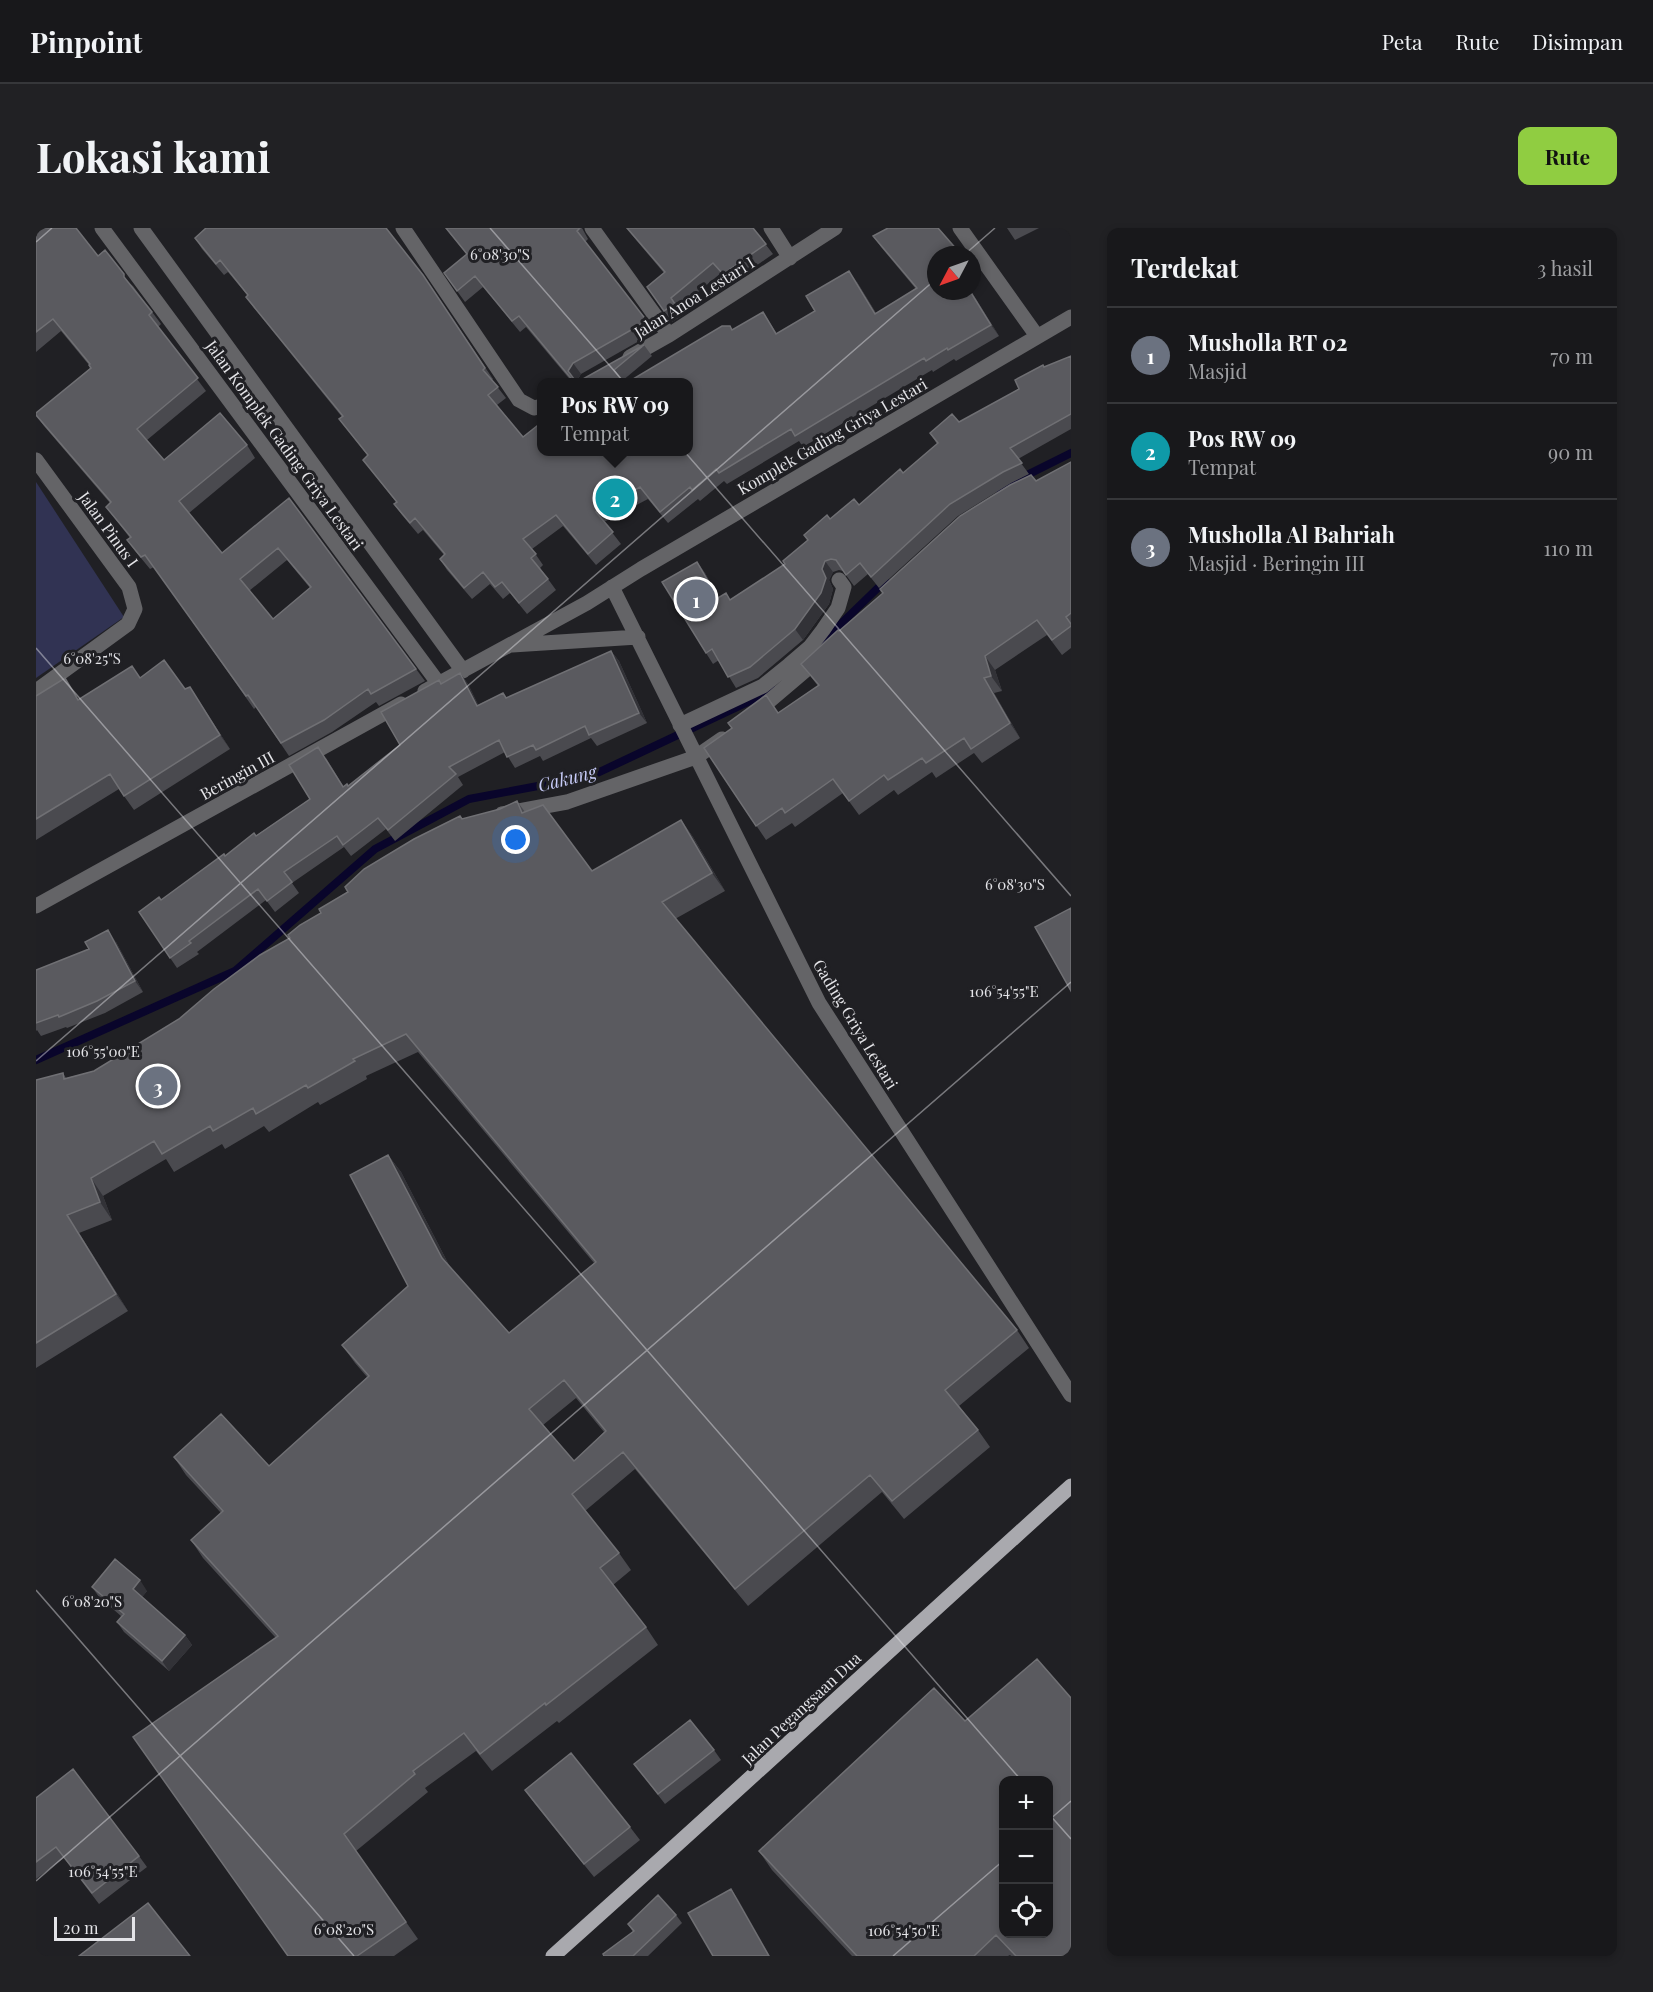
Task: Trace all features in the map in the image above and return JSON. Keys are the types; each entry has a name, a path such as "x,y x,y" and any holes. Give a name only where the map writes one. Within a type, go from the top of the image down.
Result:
{"main road":[{"name":"Jalan Pegangsaan Dua","path":"554,1956 758,1773 817,1716 1071,1486"}],"street":[{"name":"Jalan Komplek Gading Griya Lestari","path":"102,228 439,684"},
{"name":"Jalan Komplek Gading Griya Lestari","path":"141,228 464,671"},
{"path":"403,228 519,400 534,408 537,407"},
{"path":"592,228 669,336"},
{"path":"771,228 790,258"},
{"name":"Jalan Anoa Lestari I","path":"617,365 669,336 835,228"},
{"path":"960,228 1037,336"},
{"name":"Komplek Gading Griya Lestari","path":"612,587 1071,317"},
{"name":"Jalan Pinus I","path":"36,460 129,587 135,609 128,624 36,691"},
{"path":"681,727 763,686 810,647 841,601 844,587 839,580"},
{"name":"Beringin III","path":"36,906 612,587"},
{"name":"Gading Griya Lestari","path":"612,587 819,1003 1071,1395"},
{"path":"507,646 638,637"},
{"path":"746,720 831,648"},
{"path":"490,817 567,802 695,754 730,733"}],"shaded area":[{"path":"36,482 124,617 36,678"}],"building":[{"path":"36,228 76,228 98,256 105,250 152,312 149,315 198,378 137,429 164,460 220,413 247,445 179,501 222,553 289,498 416,669 371,694 368,689 324,720 281,743 145,555 141,557 127,540 131,537 106,507 111,502 36,415 91,368 53,319 36,332","holes":["278,548 311,587 273,619 240,579"]},
{"path":"206,228 386,228 423,275 485,368 483,370 498,387 488,395 523,437 537,426 537,456 693,456 693,378 635,378 722,326 730,326 732,330 763,312 776,334 815,311 806,296 849,271 875,314 917,288 873,236 888,228 938,228 954,246 927,246 927,300 976,300 991,325 926,361 924,358 795,436 791,429 719,473 716,469 692,490 690,487 660,512 640,487 596,512 613,532 588,554 556,515 523,539 536,554 531,558 548,579 519,603 502,582 495,587 483,572 464,588 440,559 445,554 415,518 410,523 394,504 397,502 363,460 368,455 339,419 343,416 246,297 248,295 220,260 216,264 195,238"},
{"path":"446,228 580,228 577,231 647,321 573,363 568,371 573,378 571,378 519,316 512,321 475,276 457,291 444,273 467,254"},
{"path":"627,228 753,228 766,244 723,274 713,263 671,298 675,304 664,311 647,287 665,272"},
{"path":"644,345 614,370 620,378 585,378"},
{"path":"1071,356 1071,414 1010,448 1022,463 950,504 871,577 860,563 846,575 836,560 825,561 822,569 826,578 821,593 795,629 750,667 728,677 712,649 706,653 662,582 697,562 718,598 726,593 730,600 785,564 783,561 808,540 804,535 827,515 830,519 854,499 859,505 900,469 903,473 938,443 930,433 952,414 959,422 1019,389 1015,380 1043,365 1044,367"},
{"path":"1071,462 1071,613 1066,617 1071,626 1052,640 1037,620 985,656 991,676 984,678 1010,723 971,749 964,738 926,763 922,758 888,780 884,775 849,801 833,779 785,813 782,808 756,826 704,748 732,728 728,723 766,695 778,713 819,685 801,664 883,593 880,589 960,516 1010,485 1031,475 1036,481"},
{"path":"611,651 639,713 589,735 585,726 536,750 533,745 507,757 499,740 449,767 456,774 388,830 378,818 343,845 337,836 284,872 292,882 267,901 258,889 170,958 139,912 159,897 161,900 254,833 256,836 310,799 289,765 318,747 343,787 347,784 348,786 400,745 381,712 439,680 441,684 460,673 477,706 503,693 506,698"},
{"path":"164,660 185,689 190,687 220,735 124,796 110,774 36,819 36,696 65,678 78,700 132,666 140,678"},
{"path":"517,801 522,813 543,805 592,871 681,820 712,873 662,902 1017,1330 945,1390 978,1430 892,1501 870,1475 735,1589 623,1452 572,1494 619,1553 600,1568 646,1627 480,1754 464,1733 413,1771 415,1774 344,1834 406,1922 357,1956 288,1956 133,1737 278,1636 191,1540 223,1511 174,1457 221,1414 269,1466 369,1376 342,1345 408,1286 350,1175 388,1155 442,1258 509,1333 596,1262 406,1034 353,1059 355,1061 308,1088 306,1085 256,1114 253,1108 213,1131 210,1126 162,1154 154,1141 91,1178 100,1202 67,1215 116,1294 36,1343 36,1080 63,1073 64,1079 94,1071 179,1019 214,989 260,955 290,938 288,935 300,925 321,913 319,909 348,892 345,887 364,869 414,839 460,816 462,819 500,809","holes":["564,1380 606,1431 574,1461 529,1409"]},
{"path":"1071,908 1071,991 1035,927"},
{"path":"108,930 135,981 97,1001 59,1017 58,1015 36,1023 36,970 89,949 85,942"},
{"path":"115,1559 140,1580 133,1589 185,1635 162,1661 117,1622 124,1614 92,1587"},
{"path":"1037,1659 1071,1698 1071,1956 1016,1956 996,1935 974,1956 857,1956 759,1851 934,1688 965,1721"},
{"path":"690,1720 714,1750 658,1794 634,1764"},
{"path":"571,1753 630,1827 584,1864 525,1790"},
{"path":"73,1769 139,1856 92,1893 56,1847 36,1862 36,1798"},
{"path":"731,1889 769,1956 713,1956 688,1913"},
{"path":"658,1895 676,1915 633,1956 604,1956 603,1954 634,1931 628,1924"},
{"path":"148,1903 190,1956 79,1956"}],"waterway":[{"name":"Cakung","path":"999,489 1071,453"},
{"name":"Cakung","path":"817,647 885,581"},
{"name":"Cakung","path":"36,1060 235,971 375,849 469,799 591,776 773,690"}],"place":[{"name":"Pos RW 09","path":"615,498"},
{"name":"Musholla RT 02","path":"696,599"},
{"name":"Musholla Al Bahriah","path":"158,1086"}]}
